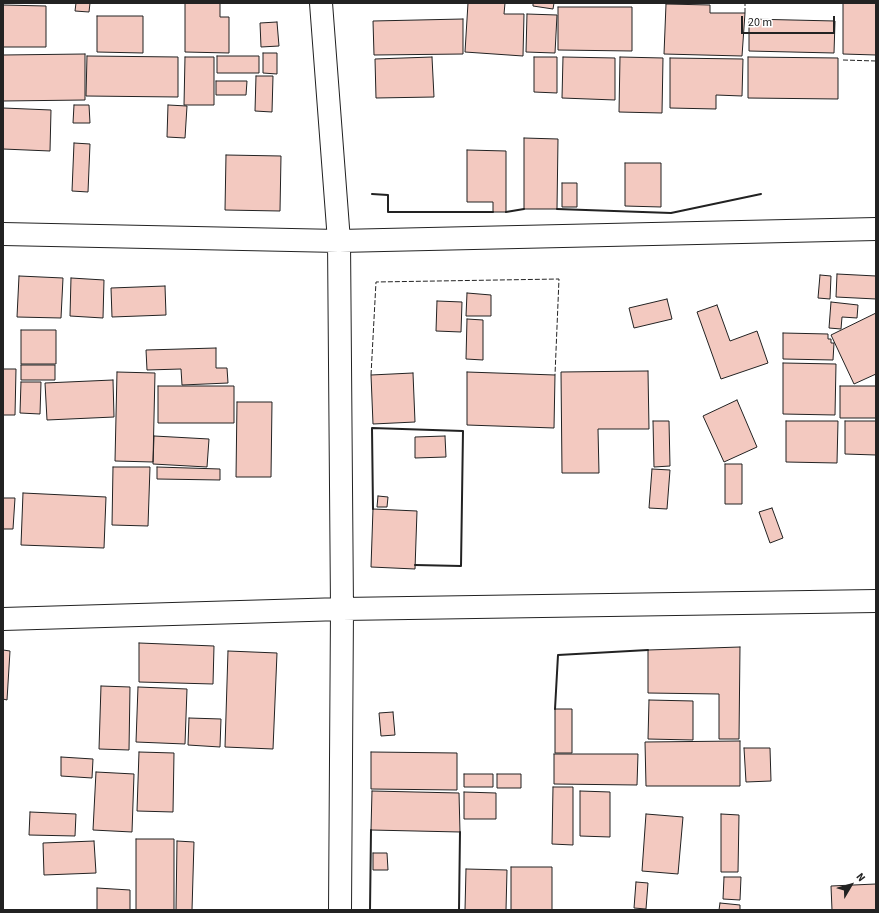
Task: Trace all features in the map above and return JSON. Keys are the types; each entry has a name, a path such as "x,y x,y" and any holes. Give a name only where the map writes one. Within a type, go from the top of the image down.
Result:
{"street":[{"path":"321,3 339,241 342,609 340,910"},
{"path":"3,234 339,241 876,229"},
{"path":"3,619 342,609 876,601"}],"building":[{"path":"76,3 90,3 89,12 75,11"},
{"path":"185,3 220,3 220,17 229,17 229,53 185,52"},
{"path":"468,3 505,3 504,14 524,14 523,56 465,52"},
{"path":"533,3 554,3 553,9 533,6"},
{"path":"843,3 876,3 876,55 843,54"},
{"path":"666,4 710,5 710,13 745,13 742,56 664,54"},
{"path":"3,5 46,6 46,47 3,47"},
{"path":"558,7 632,7 632,51 558,50"},
{"path":"527,14 557,15 555,53 526,52"},
{"path":"97,16 143,16 143,53 97,52"},
{"path":"463,19 463,54 374,55 373,21"},
{"path":"749,19 835,21 834,53 749,51"},
{"path":"277,22 279,46 261,47 260,23"},
{"path":"263,53 277,53 277,74 263,73"},
{"path":"85,54 85,100 3,101 3,55"},
{"path":"87,56 178,57 178,97 86,96"},
{"path":"217,56 259,56 259,73 217,73"},
{"path":"185,57 214,57 214,105 184,105"},
{"path":"432,57 434,97 376,98 375,59"},
{"path":"534,57 557,57 557,93 534,92"},
{"path":"563,57 615,58 615,100 562,98"},
{"path":"620,57 663,58 662,113 619,112"},
{"path":"748,57 838,58 838,99 748,98"},
{"path":"670,58 743,59 742,96 716,95 716,109 670,108"},
{"path":"256,76 273,76 272,112 255,111"},
{"path":"216,81 247,81 246,95 216,95"},
{"path":"74,105 89,105 90,123 73,123"},
{"path":"168,105 187,106 185,138 167,137"},
{"path":"3,108 51,110 50,151 3,149"},
{"path":"524,138 558,139 557,209 524,209"},
{"path":"74,143 90,144 88,192 72,191"},
{"path":"467,150 506,151 506,212 493,212 493,202 467,202"},
{"path":"226,155 281,156 280,211 225,210"},
{"path":"625,163 661,163 661,207 625,206"},
{"path":"562,183 577,183 577,207 562,207"},
{"path":"837,274 876,276 876,299 836,297"},
{"path":"820,275 831,276 830,299 818,298"},
{"path":"19,276 63,278 61,318 17,317"},
{"path":"71,278 104,280 103,318 70,316"},
{"path":"165,286 166,315 112,317 111,288"},
{"path":"467,293 491,295 491,316 466,316"},
{"path":"667,299 672,319 634,328 629,308"},
{"path":"437,301 462,302 461,332 436,331"},
{"path":"831,302 858,305 857,318 842,317 841,329 829,328"},
{"path":"717,305 730,341 757,331 768,363 721,379 697,312"},
{"path":"876,313 876,374 854,384 831,335"},
{"path":"467,319 483,320 483,360 466,359"},
{"path":"21,330 56,330 56,364 21,364"},
{"path":"783,333 828,334 828,339 831,339 831,343 834,343 833,360 783,359"},
{"path":"216,348 216,368 227,368 228,383 182,385 181,369 147,370 146,350"},
{"path":"783,363 836,364 835,415 783,414"},
{"path":"21,365 55,365 55,380 21,380"},
{"path":"3,369 16,369 15,415 3,415"},
{"path":"648,371 649,429 598,429 599,473 562,473 561,372"},
{"path":"117,372 155,373 153,462 115,461"},
{"path":"467,372 555,375 554,428 467,425"},
{"path":"413,373 415,422 373,424 371,375"},
{"path":"113,380 114,417 47,420 45,383"},
{"path":"21,382 41,382 40,414 20,413"},
{"path":"158,386 234,386 234,423 158,423"},
{"path":"840,386 876,386 876,418 840,418"},
{"path":"737,400 757,447 724,462 703,416"},
{"path":"237,402 272,402 271,477 236,477"},
{"path":"653,421 669,421 670,466 654,467"},
{"path":"786,421 838,421 837,463 786,462"},
{"path":"845,421 876,421 876,455 845,454"},
{"path":"154,436 209,439 207,467 153,464"},
{"path":"445,436 446,457 415,458 415,437"},
{"path":"725,464 742,464 742,504 725,504"},
{"path":"113,467 150,467 148,526 112,525"},
{"path":"157,467 220,469 220,480 157,479"},
{"path":"652,469 670,470 667,509 649,508"},
{"path":"23,493 106,497 104,548 21,545"},
{"path":"378,496 388,497 387,507 377,507"},
{"path":"3,498 15,498 13,529 3,529"},
{"path":"772,508 783,538 770,543 759,512"},
{"path":"373,509 417,511 415,569 371,567"},
{"path":"139,643 214,646 213,684 139,682"},
{"path":"740,647 739,739 719,739 719,694 648,693 648,650"},
{"path":"3,650 10,651 7,700 3,699"},
{"path":"228,651 277,653 273,749 225,747"},
{"path":"101,686 130,687 129,750 99,749"},
{"path":"138,687 187,689 185,744 136,742"},
{"path":"649,700 693,701 693,740 648,739"},
{"path":"555,709 572,709 572,753 555,753"},
{"path":"393,712 395,735 381,736 379,713"},
{"path":"189,718 221,719 220,747 188,745"},
{"path":"740,741 740,786 646,786 645,742"},
{"path":"744,748 770,748 771,781 746,782"},
{"path":"139,752 174,753 173,812 137,811"},
{"path":"371,752 457,753 457,790 371,789"},
{"path":"554,754 638,754 637,785 554,784"},
{"path":"61,757 93,759 92,778 61,776"},
{"path":"96,772 134,774 132,832 93,830"},
{"path":"464,774 493,774 493,787 464,787"},
{"path":"497,774 521,774 521,788 497,788"},
{"path":"553,787 573,787 573,845 552,844"},
{"path":"372,791 459,793 460,832 371,830"},
{"path":"580,791 610,792 610,837 580,836"},
{"path":"464,792 496,793 496,819 464,819"},
{"path":"30,812 76,814 75,836 29,835"},
{"path":"646,814 683,817 678,874 642,871"},
{"path":"721,814 739,815 738,872 721,872"},
{"path":"136,839 174,839 174,910 136,910"},
{"path":"94,841 96,873 44,875 43,843"},
{"path":"177,841 194,842 192,910 176,910"},
{"path":"373,853 387,853 388,870 373,870"},
{"path":"511,867 552,867 552,910 511,910"},
{"path":"466,869 507,870 506,910 465,910"},
{"path":"724,877 741,877 740,900 723,899"},
{"path":"636,882 648,883 646,909 634,908"},
{"path":"876,884 876,910 832,910 831,886"},
{"path":"97,888 130,890 130,910 97,910"},
{"path":"720,903 740,905 740,910 719,910"}],"fence":[{"path":"745,3 745,13"},
{"path":"843,60 876,61"},
{"path":"371,375 376,282 559,279 555,375"}],"wall":[{"path":"372,194 388,195 388,212 493,212"},
{"path":"557,209 671,213 761,194"},
{"path":"506,212 524,209"},
{"path":"373,509 372,428 463,431 461,566 415,565"},
{"path":"555,709 558,655 648,650"},
{"path":"370,910 371,830"},
{"path":"459,910 460,832"}]}
